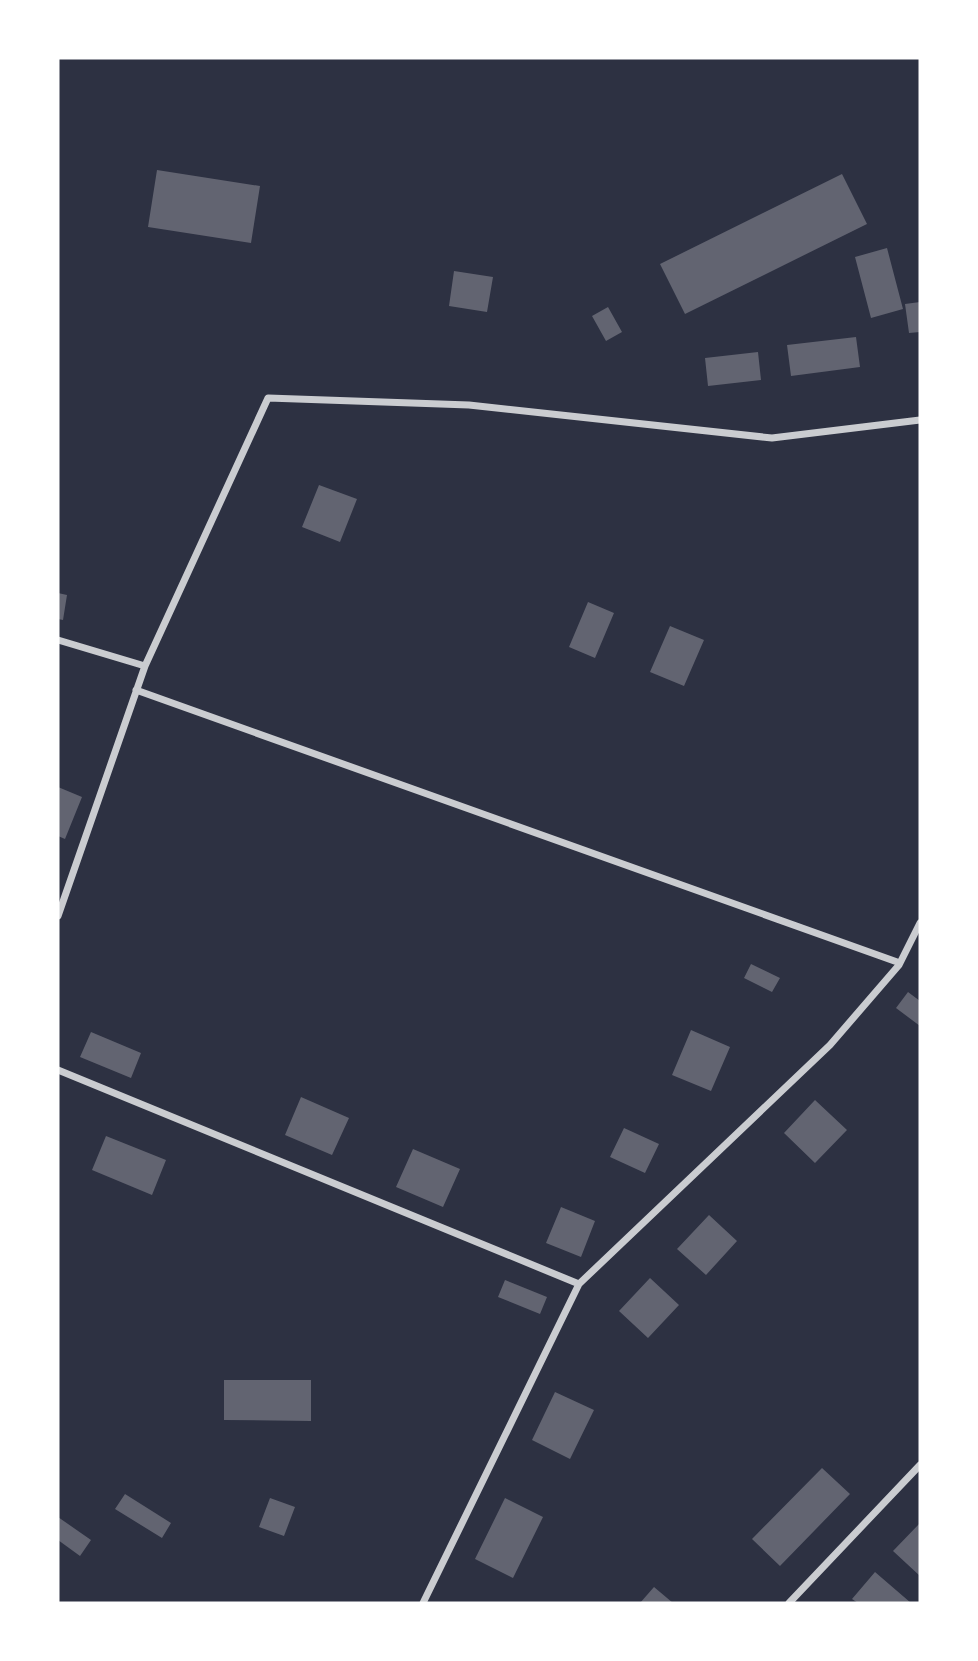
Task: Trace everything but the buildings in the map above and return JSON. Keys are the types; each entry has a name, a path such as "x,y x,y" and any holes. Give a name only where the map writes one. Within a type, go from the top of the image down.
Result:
{"street":[{"path":"58,916 145,666 268,398 469,405 772,438 920,420"},
{"path":"58,640 145,666"},
{"path":"136,690 900,963"},
{"path":"423,1603 579,1284 831,1045 900,963 920,923"},
{"path":"58,1070 579,1284"},
{"path":"789,1603 920,1465"}]}
